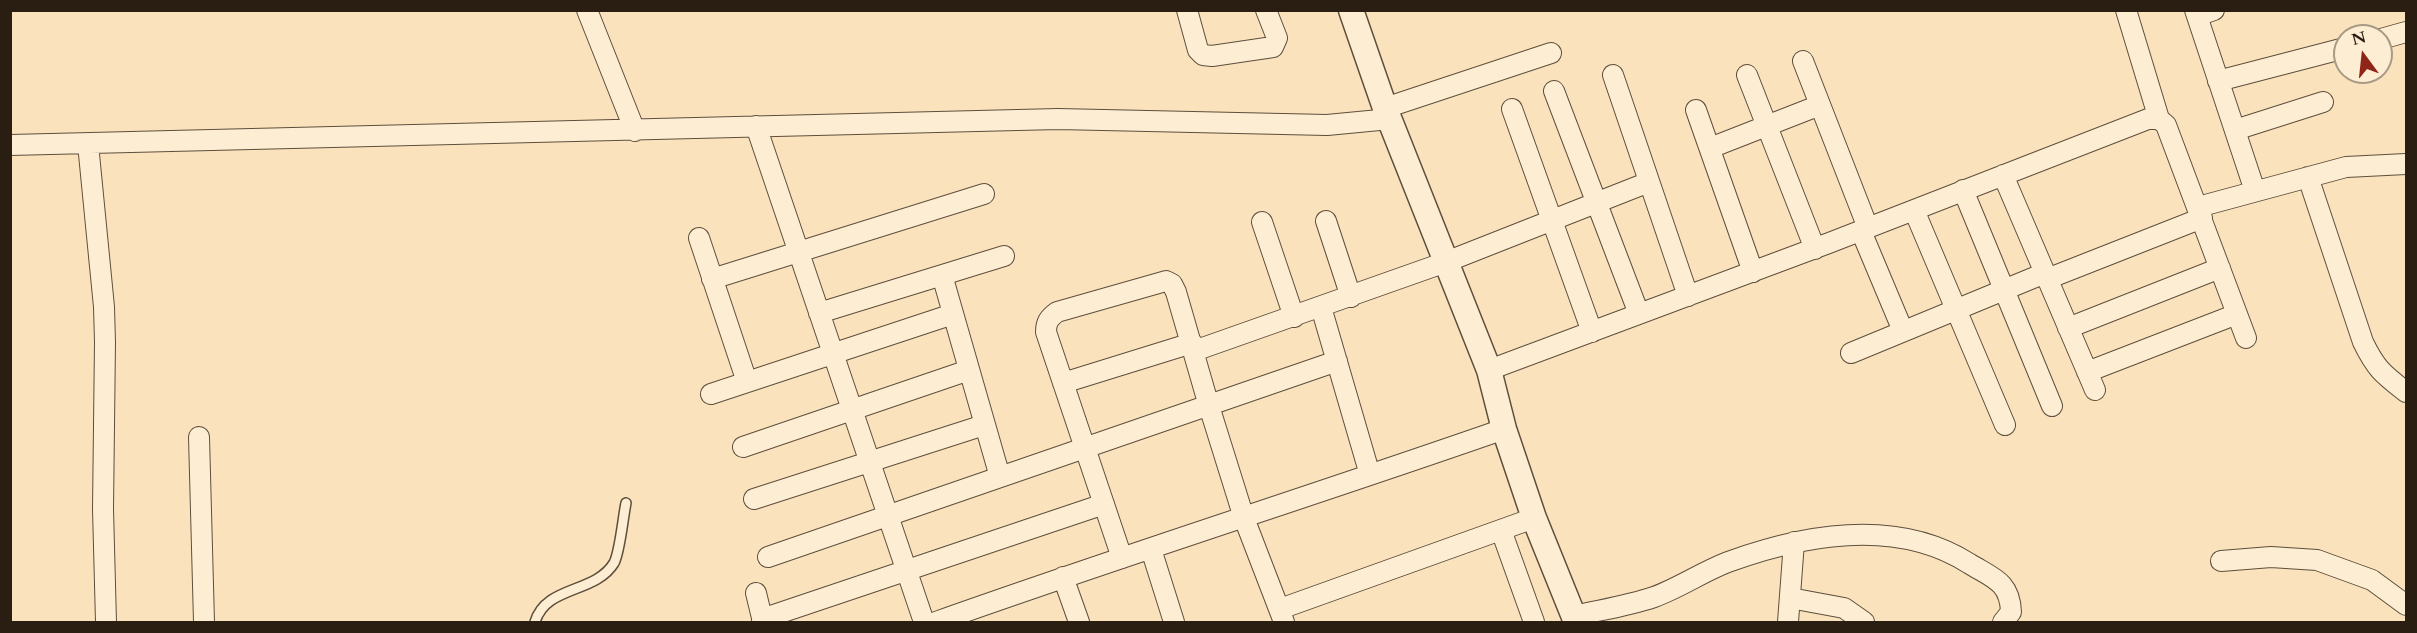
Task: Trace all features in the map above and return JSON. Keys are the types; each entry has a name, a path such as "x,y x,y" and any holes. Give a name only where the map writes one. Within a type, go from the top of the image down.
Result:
{"street":[{"path":"588,10 635,131"},
{"path":"1187,10 1198,50 1203,55 1212,56 1273,47 1277,38 1266,10"},
{"path":"1352,10 1388,113 1489,370 1504,429 1534,518 1575,619 1653,597 1726,563 1794,542 1835,535 1866,534 1926,542 1951,551 2003,584 2011,612 2002,622"},
{"path":"2126,10 2159,119 2166,125 2246,338"},
{"path":"2202,12 2218,81 2255,190"},
{"path":"2218,81 2333,51"},
{"path":"10,145 1058,119 1327,124 1388,113 1551,53"},
{"path":"1803,62 1903,331"},
{"path":"1613,75 1688,296"},
{"path":"1747,75 1815,249"},
{"path":"1554,91 1639,314"},
{"path":"2235,130 2323,102"},
{"path":"1710,148 1820,105"},
{"path":"1512,109 1592,332"},
{"path":"1696,110 1753,272"},
{"path":"1489,370 1815,249 2148,119 2159,119"},
{"path":"756,126 924,622"},
{"path":"87,144 104,308 103,509 106,622"},
{"path":"1851,353 2255,190 2346,167 2406,164"},
{"path":"2003,175 2091,381 2237,314"},
{"path":"2308,177 2363,342 2373,363 2385,377 2406,392"},
{"path":"1063,383 1294,317 1446,262 1649,182"},
{"path":"1963,190 2052,406"},
{"path":"712,279 984,194"},
{"path":"1914,210 2005,425"},
{"path":"1326,221 1351,297"},
{"path":"1262,222 1294,317"},
{"path":"699,238 747,382"},
{"path":"819,313 1004,256"},
{"path":"2068,328 2220,268"},
{"path":"942,275 1000,477"},
{"path":"1122,558 1046,332 1049,317 1057,312 1166,281 1172,284 1176,292 1245,518 1282,616 1534,518"},
{"path":"1321,307 1370,475"},
{"path":"711,394 953,314"},
{"path":"768,557 1337,362"},
{"path":"743,447 969,370"},
{"path":"754,499 984,425"},
{"path":"936,622 1504,429"},
{"path":"199,437 204,622"},
{"path":"756,593 763,621 906,570 1104,504"},
{"path":"1501,530 1534,622"},
{"path":"1788,622 1794,542"},
{"path":"1150,549 1174,622"},
{"path":"2221,561 2271,557 2317,560 2372,580 2406,605"},
{"path":"1063,577 1079,622"},
{"path":"1790,598 1844,608 1864,622"}],"lane":[{"path":"535,622 538,611 550,599 593,581 603,575 614,562 626,503"}]}
